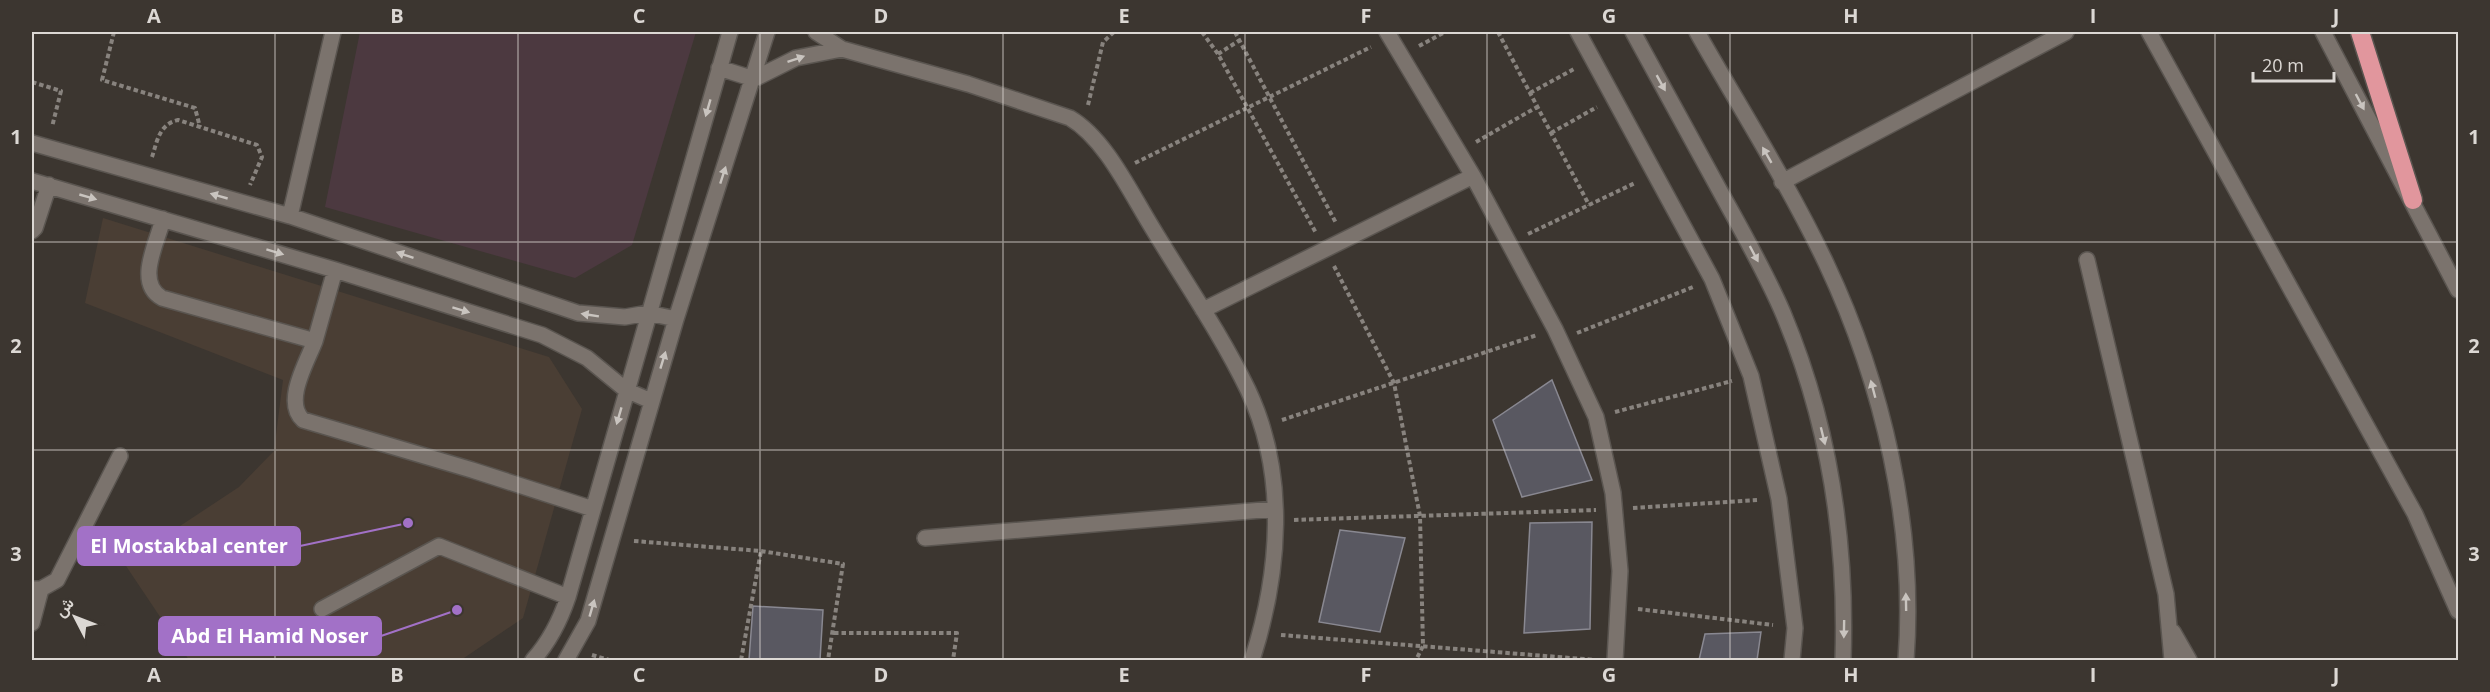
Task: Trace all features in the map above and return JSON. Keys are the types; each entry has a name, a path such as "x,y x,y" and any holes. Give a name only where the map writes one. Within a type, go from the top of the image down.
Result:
{"highway":[{"path":"2360,32 2413,201"}],"street":[{"path":"290,216 333,32"},
{"path":"533,660 546,646 559,622 568,597 730,32"},
{"path":"566,660 588,621 651,401 767,32"},
{"path":"816,32 842,49 968,84 1070,117 1083,125 1118,171 1203,310 1248,390 1262,427 1272,466 1275,565 1261,634 1252,660"},
{"path":"1578,32 1712,279 1751,376 1779,499 1795,628 1792,660"},
{"path":"1633,32 1762,269 1800,359 1820,425 1836,502 1844,597 1843,660"},
{"path":"1697,32 1825,261 1849,316 1885,431 1903,544 1907,599 1906,660"},
{"path":"1782,182 2066,32"},
{"path":"2149,32 2415,514 2458,611"},
{"path":"2323,32 2458,290"},
{"path":"1388,34 1473,176 1558,335 1596,417 1615,510 1620,571 1615,660"},
{"path":"720,68 754,79 796,58 842,49"},
{"path":"39,145 290,216 578,313 613,317 648,313 676,319"},
{"path":"1203,310 1473,176"},
{"path":"32,181 335,270 542,335 587,358 626,390 651,401"},
{"path":"32,231 49,186"},
{"path":"164,219 148,274 148,284 153,293 162,298 315,340"},
{"path":"2087,260 2166,594 2171,629 2172,660"},
{"path":"335,270 315,340 294,399 296,411 303,420 593,509"},
{"path":"32,623 36,589 57,580 120,456"},
{"path":"926,538 1275,515"},
{"path":"322,609 439,546 568,597"},
{"path":"2171,629 2189,660"}],"path":[{"path":"114,32 102,80 195,108 200,128"},
{"path":"1083,125 1103,42 1114,32"},
{"path":"1202,32 1218,54 1325,249 1394,383 1420,516 1422,646 1416,660"},
{"path":"1235,32 1345,239"},
{"path":"1401,56 1445,32"},
{"path":"1498,32 1589,205"},
{"path":"1118,171 1270,96 1388,34"},
{"path":"1218,54 1240,40"},
{"path":"1530,93 1592,59"},
{"path":"32,82 61,92 39,145"},
{"path":"1551,134 1614,98"},
{"path":"1458,152 1537,107"},
{"path":"146,176 164,126 178,120 253,142 260,148 262,157 244,203"},
{"path":"1509,243 1654,174"},
{"path":"1262,427 1394,383 1558,335 1712,279"},
{"path":"1596,417 1751,376"},
{"path":"1275,515 1420,516 1615,510 1779,499"},
{"path":"611,539 761,551 843,564 828,660"},
{"path":"741,660 761,551"},
{"path":"1619,607 1795,628"},
{"path":"834,633 957,633 952,660"},
{"path":"1261,634 1606,660"}],"shaded area":[{"path":"360,32 696,32 632,245 575,278 325,207"},
{"path":"103,218 549,357 582,409 523,618 461,660 189,660 124,563 239,487 274,451 283,380 85,303"}],"building":[{"path":"1552,380 1592,480 1522,497 1493,420"},
{"path":"1592,522 1590,629 1524,633 1530,523"},
{"path":"1340,530 1405,538 1380,632 1319,622"},
{"path":"753,606 823,610 820,660 749,660"},
{"path":"1761,632 1757,660 1699,660 1705,634"}],"place":[{"name":"El Mostakbal center","path":"408,523"},
{"name":"Abd El Hamid Noser","path":"457,610"}]}
